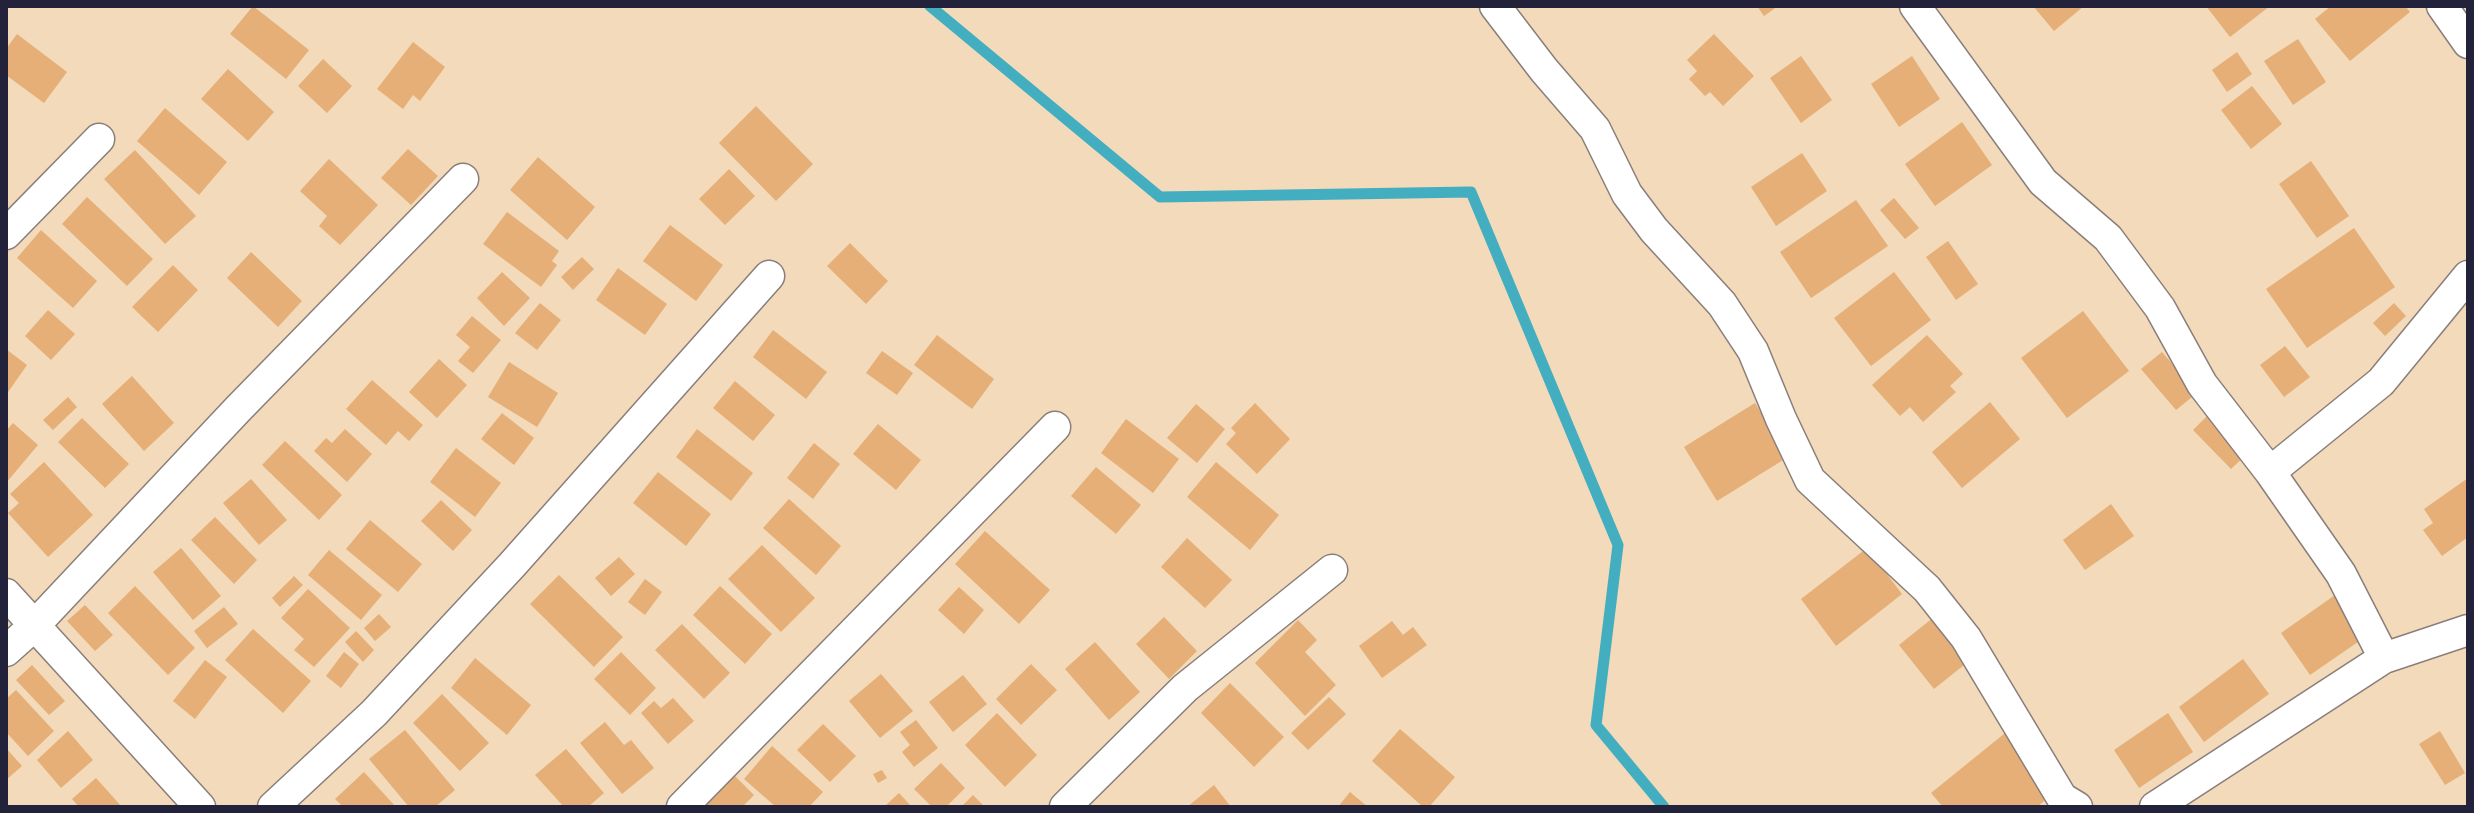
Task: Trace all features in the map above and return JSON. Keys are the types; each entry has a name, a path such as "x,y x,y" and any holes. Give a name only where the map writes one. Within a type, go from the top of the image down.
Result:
{"street":[{"path":"1495,6 1595,129 1627,194 1654,230 1722,304 1753,351 1810,480 1937,601 1966,638 2062,798 2077,807"},
{"path":"1915,6 2043,182 2108,238 2160,308 2202,384 2270,472 2341,574 2384,658"},
{"path":"2442,6 2468,43"},
{"path":"6,234 99,139"},
{"path":"6,651 34,626 238,409 463,179"},
{"path":"273,807 374,713 512,565 769,276"},
{"path":"2270,472 2381,382 2468,276"},
{"path":"682,807 1055,427"},
{"path":"1065,807 1185,688 1332,570"},
{"path":"6,594 200,807"},
{"path":"2155,807 2384,658 2468,630"}],"building":[{"path":"253,6 309,50 286,79 230,34"},
{"path":"1757,6 1778,6 1764,16"},
{"path":"2033,6 2084,6 2054,31"},
{"path":"2206,6 2270,6 2230,37"},
{"path":"2331,6 2405,6 2410,12 2350,61 2315,19"},
{"path":"17,34 67,72 44,103 6,75 6,49"},
{"path":"1714,34 1754,76 1723,106 1710,92 1705,96 1689,79 1697,71 1687,60"},
{"path":"2298,39 2326,82 2293,105 2264,61"},
{"path":"413,42 445,67 420,101 413,95 403,109 377,89"},
{"path":"2237,52 2252,74 2227,92 2212,70"},
{"path":"1801,56 1832,100 1801,123 1770,78"},
{"path":"1912,56 1940,99 1899,127 1871,84"},
{"path":"323,59 352,86 327,113 298,86"},
{"path":"228,69 274,112 248,141 201,99"},
{"path":"2252,86 2282,124 2251,149 2221,110"},
{"path":"756,106 813,164 776,201 719,143"},
{"path":"165,108 227,162 199,195 137,141"},
{"path":"1962,122 1992,165 1935,206 1905,164"},
{"path":"408,149 438,176 411,205 381,178"},
{"path":"135,150 196,216 165,244 104,179"},
{"path":"1802,153 1827,191 1776,226 1751,187"},
{"path":"538,157 595,207 567,240 510,190"},
{"path":"329,159 378,205 340,245 319,226 327,216 300,191"},
{"path":"2311,161 2349,216 2317,238 2279,184"},
{"path":"729,169 755,196 725,225 699,199"},
{"path":"87,197 153,259 127,286 62,224"},
{"path":"1894,198 1919,228 1905,239 1880,210"},
{"path":"1856,200 1888,246 1811,298 1780,252"},
{"path":"507,212 559,251 552,261 557,265 541,287 483,244"},
{"path":"670,225 723,265 696,301 643,261"},
{"path":"2354,228 2395,287 2307,348 2266,289"},
{"path":"41,230 97,281 73,308 17,258"},
{"path":"1948,241 1978,284 1956,300 1926,257"},
{"path":"850,243 888,281 866,304 827,266"},
{"path":"251,252 302,301 278,327 227,278"},
{"path":"582,257 594,269 573,290 561,277"},
{"path":"173,265 198,290 158,332 132,307"},
{"path":"618,268 667,304 645,335 596,300"},
{"path":"502,272 530,298 504,326 477,298"},
{"path":"1894,272 1931,320 1871,366 1834,318"},
{"path":"540,303 561,320 537,350 515,333"},
{"path":"2394,303 2406,316 2385,336 2373,323"},
{"path":"48,310 75,334 51,360 25,336"},
{"path":"2083,311 2129,371 2067,418 2021,358"},
{"path":"472,316 501,340 473,373 458,361 470,347 456,335"},
{"path":"773,330 827,372 806,399 753,357"},
{"path":"937,335 994,379 972,409 914,365"},
{"path":"1927,335 1963,374 1950,386 1956,392 1923,422 1910,407 1900,416 1872,385"},
{"path":"2285,346 2310,377 2284,397 2260,365"},
{"path":"6,349 27,365 6,395"},
{"path":"882,351 913,373 897,395 866,373"},
{"path":"2162,352 2197,393 2176,410 2141,369"},
{"path":"439,359 467,385 437,418 409,392"},
{"path":"509,362 558,393 537,427 488,397"},
{"path":"132,376 174,423 144,451 102,404"},
{"path":"372,380 423,425 409,441 398,431 386,445 346,409"},
{"path":"735,381 775,415 753,441 713,408"},
{"path":"68,397 77,407 53,430 43,420"},
{"path":"1990,402 2020,439 1962,488 1932,452"},
{"path":"1255,403 1290,439 1257,474 1226,444 1236,433 1231,428"},
{"path":"1755,403 1788,457 1717,501 1684,447"},
{"path":"1196,404 1225,429 1197,463 1167,438"},
{"path":"2214,409 2252,449 2231,469 2193,430"},
{"path":"502,413 534,438 514,465 481,439"},
{"path":"82,418 129,464 105,488 58,442"},
{"path":"1126,419 1179,459 1153,493 1101,453"},
{"path":"13,423 38,445 6,483 6,431"},
{"path":"878,424 921,460 896,490 853,454"},
{"path":"345,429 372,454 347,482 314,451 326,438 332,443"},
{"path":"697,429 753,473 731,501 676,457"},
{"path":"285,441 342,495 319,520 262,465"},
{"path":"814,443 840,464 813,499 787,478"},
{"path":"456,448 501,483 475,517 430,482"},
{"path":"44,462 93,515 48,557 8,513 19,503 10,494"},
{"path":"1216,462 1279,515 1250,550 1187,497"},
{"path":"1096,467 1141,505 1116,534 1071,496"},
{"path":"658,472 711,514 686,546 633,503"},
{"path":"2468,478 2468,537 2442,556 2423,530 2433,523 2424,509"},
{"path":"251,479 287,520 259,545 223,503"},
{"path":"789,499 841,546 816,575 763,528"},
{"path":"441,500 472,530 453,551 421,521"},
{"path":"2111,504 2134,536 2085,570 2063,540"},
{"path":"215,517 257,560 234,584 191,540"},
{"path":"370,520 422,564 398,592 346,549"},
{"path":"985,531 1050,590 1019,624 955,564"},
{"path":"1187,538 1232,580 1205,608 1161,567"},
{"path":"762,545 815,598 781,632 728,579"},
{"path":"181,548 221,596 193,620 153,572"},
{"path":"1867,548 1902,594 1836,646 1801,599"},
{"path":"329,550 382,595 361,620 308,575"},
{"path":"619,557 635,574 611,596 595,578"},
{"path":"559,575 623,637 594,667 530,604"},
{"path":"294,576 303,585 280,607 272,598"},
{"path":"645,579 662,592 645,615 628,602"},
{"path":"2355,581 2384,624 2310,675 2281,633"},
{"path":"135,586 195,648 168,675 108,613"},
{"path":"720,586 772,634 745,664 693,615"},
{"path":"959,587 984,610 964,634 938,610"},
{"path":"308,589 350,628 314,667 294,650 304,639 281,618"},
{"path":"85,605 113,635 95,651 67,621"},
{"path":"224,607 238,624 207,648 194,631"},
{"path":"379,614 391,627 375,641 364,628"},
{"path":"1164,617 1197,651 1169,679 1136,644"},
{"path":"1934,617 1969,661 1934,689 1899,645"},
{"path":"1298,620 1317,640 1305,652 1336,685 1305,716 1255,663"},
{"path":"1392,621 1403,635 1413,627 1427,645 1382,678 1359,646"},
{"path":"682,624 730,673 704,699 655,650"},
{"path":"253,629 311,681 283,713 225,660"},
{"path":"356,631 374,650 363,662 345,642"},
{"path":"1095,642 1140,692 1109,720 1065,669"},
{"path":"344,652 359,664 341,688 326,676"},
{"path":"621,652 656,688 630,715 594,679"},
{"path":"475,658 531,705 507,735 451,688"},
{"path":"2243,659 2269,694 2204,742 2179,707"},
{"path":"205,660 227,677 195,719 173,701"},
{"path":"1031,664 1057,690 1021,725 996,699"},
{"path":"32,665 65,701 49,715 16,680"},
{"path":"881,674 913,711 880,738 849,701"},
{"path":"963,675 987,704 953,732 929,702"},
{"path":"1230,683 1284,737 1254,767 1201,713"},
{"path":"16,690 54,731 28,756 6,732 6,699"},
{"path":"442,694 489,743 460,771 413,723"},
{"path":"1329,697 1346,714 1308,750 1291,733"},
{"path":"673,698 694,721 668,744 641,713 654,701 661,708"},
{"path":"997,713 1037,755 1005,787 965,745"},
{"path":"2168,713 2193,752 2139,788 2114,750"},
{"path":"916,720 938,748 914,767 902,752 910,745 900,732"},
{"path":"605,722 624,745 631,740 654,768 622,794 580,743"},
{"path":"823,724 856,756 830,782 797,750"},
{"path":"1400,729 1455,777 1429,807 1423,807 1372,761"},
{"path":"2010,729 2059,789 2037,807 1943,807 1931,793"},
{"path":"405,730 455,790 435,807 409,807 369,759"},
{"path":"68,731 93,760 61,788 37,760"},
{"path":"2440,731 2465,773 2445,785 2419,744"},
{"path":"772,746 823,792 809,807 776,807 744,779"},
{"path":"6,748 22,766 6,780"},
{"path":"566,749 604,793 588,807 564,807 535,775"},
{"path":"941,763 965,788 946,807 932,807 914,789"},
{"path":"727,768 754,795 742,807 703,807"},
{"path":"882,770 887,778 878,783 873,774"},
{"path":"364,772 396,807 343,807 335,799"},
{"path":"96,778 122,807 79,807 72,799"},
{"path":"1214,785 1231,807 1187,807"},
{"path":"1350,792 1368,807 1338,807"},
{"path":"899,793 912,807 884,807"},
{"path":"973,795 985,807 961,807"}],"waterway":[{"path":"930,6 1160,197 1471,192 1618,545 1596,725 1664,807"}]}
